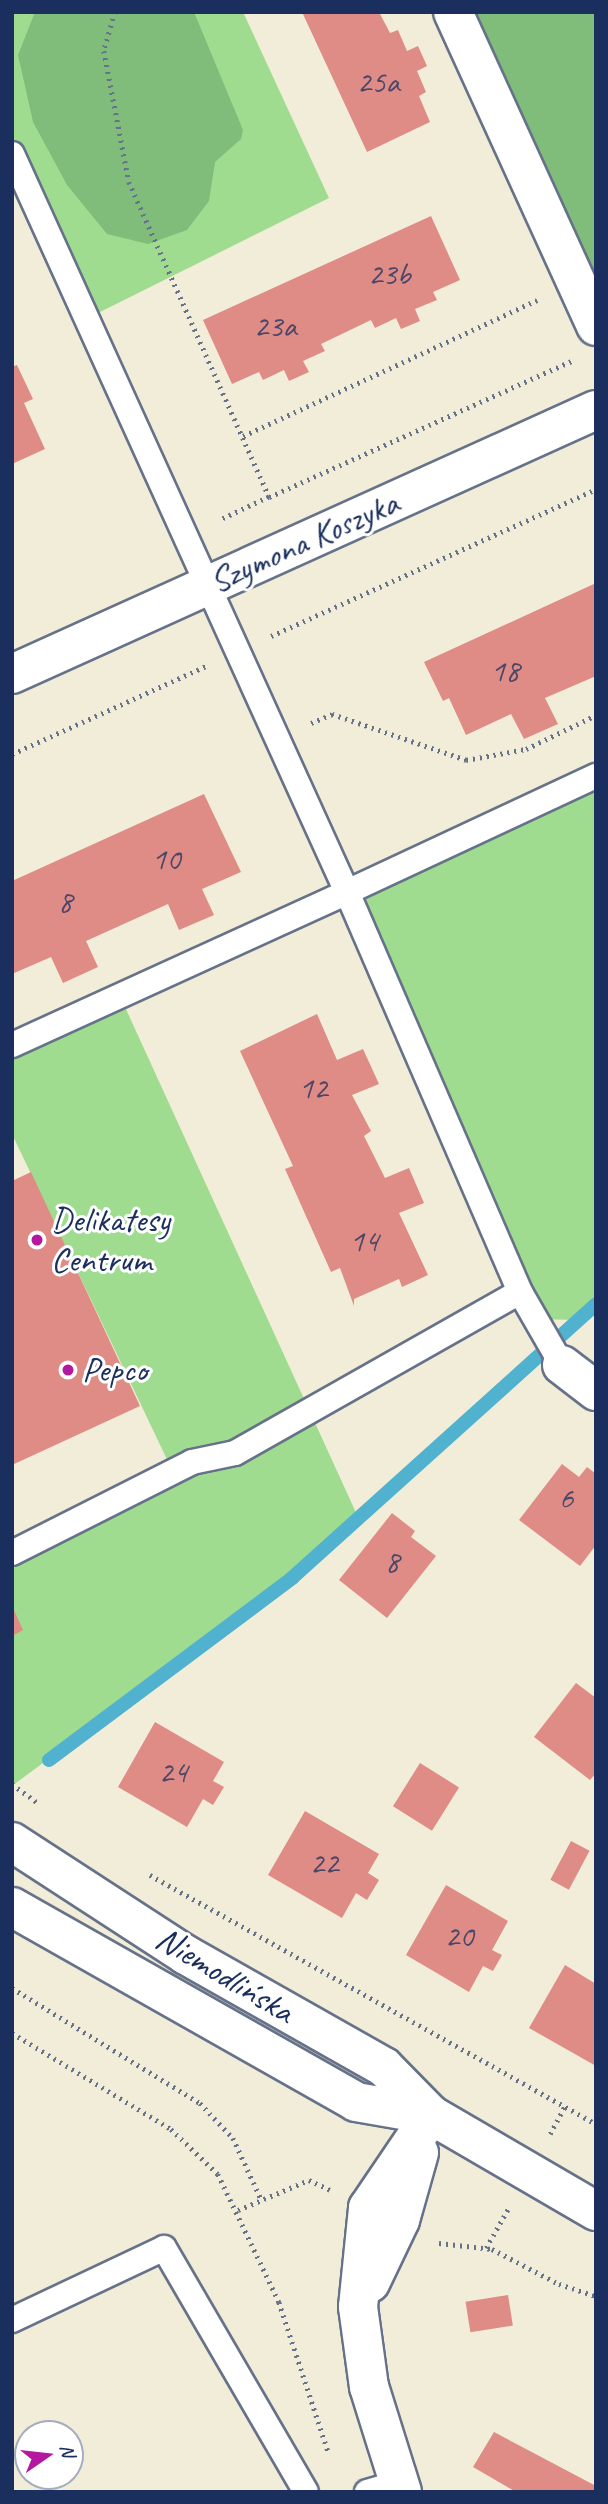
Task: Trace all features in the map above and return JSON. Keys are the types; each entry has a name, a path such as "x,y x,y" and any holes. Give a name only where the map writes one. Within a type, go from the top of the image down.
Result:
{"street":[{"path":"453,12 596,326"},
{"name":"Szymona Koszyka","path":"12,674 596,410"},
{"path":"562,1365 596,1391"},
{"name":"Niemodlińska","path":"12,1842 186,1955 384,2067 431,2115 596,2211"},
{"name":"Niemodlińska","path":"12,1907 356,2102 431,2115"},
{"path":"389,2489 369,2387 358,2307 400,2220 431,2115"}],"lane":[{"path":"12,154 210,585 347,892 520,1292 533,1319 562,1365"},
{"path":"12,1045 596,776"},
{"path":"12,1553 192,1462 235,1453 520,1292"},
{"path":"12,2319 164,2248 306,2492"}],"path":[{"path":"115,12 104,51 129,182 269,497"},
{"path":"243,436 550,294"},
{"path":"187,536 511,389"},
{"path":"12,754 596,489"},
{"path":"278,738 332,714 466,760 526,749 596,715"},
{"path":"12,1784 46,1808"},
{"path":"145,1872 596,2124"},
{"path":"12,1989 200,2103 233,2138 261,2199"},
{"path":"12,2033 183,2138 218,2174 238,2210 279,2302 331,2460"},
{"path":"558,2118 565,2106"},
{"path":"486,2248 499,2223"}],"green space":[{"path":"12,12 243,12 329,198 88,318 12,154"},
{"path":"35,12 194,12 243,130 241,139 215,162 209,201 187,230 148,244 107,234 67,185 33,122 18,55"},
{"path":"453,12 596,12 596,326"},
{"path":"596,776 596,1304 579,1320 533,1319 347,892"},
{"path":"120,996 358,1517 292,1578 12,1786 12,1553 173,1472 12,1134 12,1045"}],"building":[{"path":"302,12 379,12 390,33 398,30 407,51 418,46 427,66 417,71 426,92 419,96 430,122 367,152"},
{"path":"431,216 460,280 433,292 437,300 415,309 420,321 401,329 396,318 375,328 371,320 321,344 325,351 303,361 309,372 289,381 284,370 263,380 259,372 232,384 203,320"},
{"path":"17,365 33,399 24,403 45,449 12,464 12,367"},
{"path":"596,583 596,676 545,698 558,724 524,739 511,714 466,735 449,698 443,701 424,662"},
{"path":"204,794 241,872 202,889 214,915 179,930 168,904 86,941 98,967 63,983 51,957 12,974 12,881"},
{"path":"317,1014 337,1060 363,1049 379,1084 352,1095 371,1131 364,1136 385,1178 409,1168 424,1203 399,1213 428,1275 402,1287 399,1279 354,1299 354,1306 340,1268 331,1272 285,1169 293,1166 240,1051"},
{"name":"Pepco","path":"31,1172 140,1406 12,1465 12,1181"},
{"path":"562,1464 579,1477 587,1467 596,1474 596,1545 580,1566 519,1520"},
{"path":"392,1513 415,1531 411,1537 436,1556 387,1618 339,1580"},
{"path":"12,1606 23,1630 12,1636"},
{"path":"576,1683 596,1698 596,1773 590,1780 534,1737"},
{"path":"155,1722 224,1762 213,1781 224,1787 213,1805 203,1799 187,1827 118,1787"},
{"path":"420,1763 459,1787 432,1831 393,1806"},
{"path":"305,1811 379,1854 368,1873 379,1880 367,1900 356,1893 342,1918 268,1875"},
{"path":"571,1841 590,1851 569,1890 550,1880"},
{"path":"446,1885 508,1921 492,1950 502,1955 493,1971 483,1966 469,1992 406,1955"},
{"path":"565,1965 596,1984 596,2066 529,2028"},
{"path":"508,2295 513,2326 470,2332 466,2302"},
{"path":"494,2432 596,2486 596,2492 516,2492 473,2467"}],"waterway":[{"path":"49,1760 292,1578 596,1304"}],"place":[{"name":"Delikatesy Centrum","path":"37,1240"},
{"name":"Pepco","path":"68,1370"}]}
